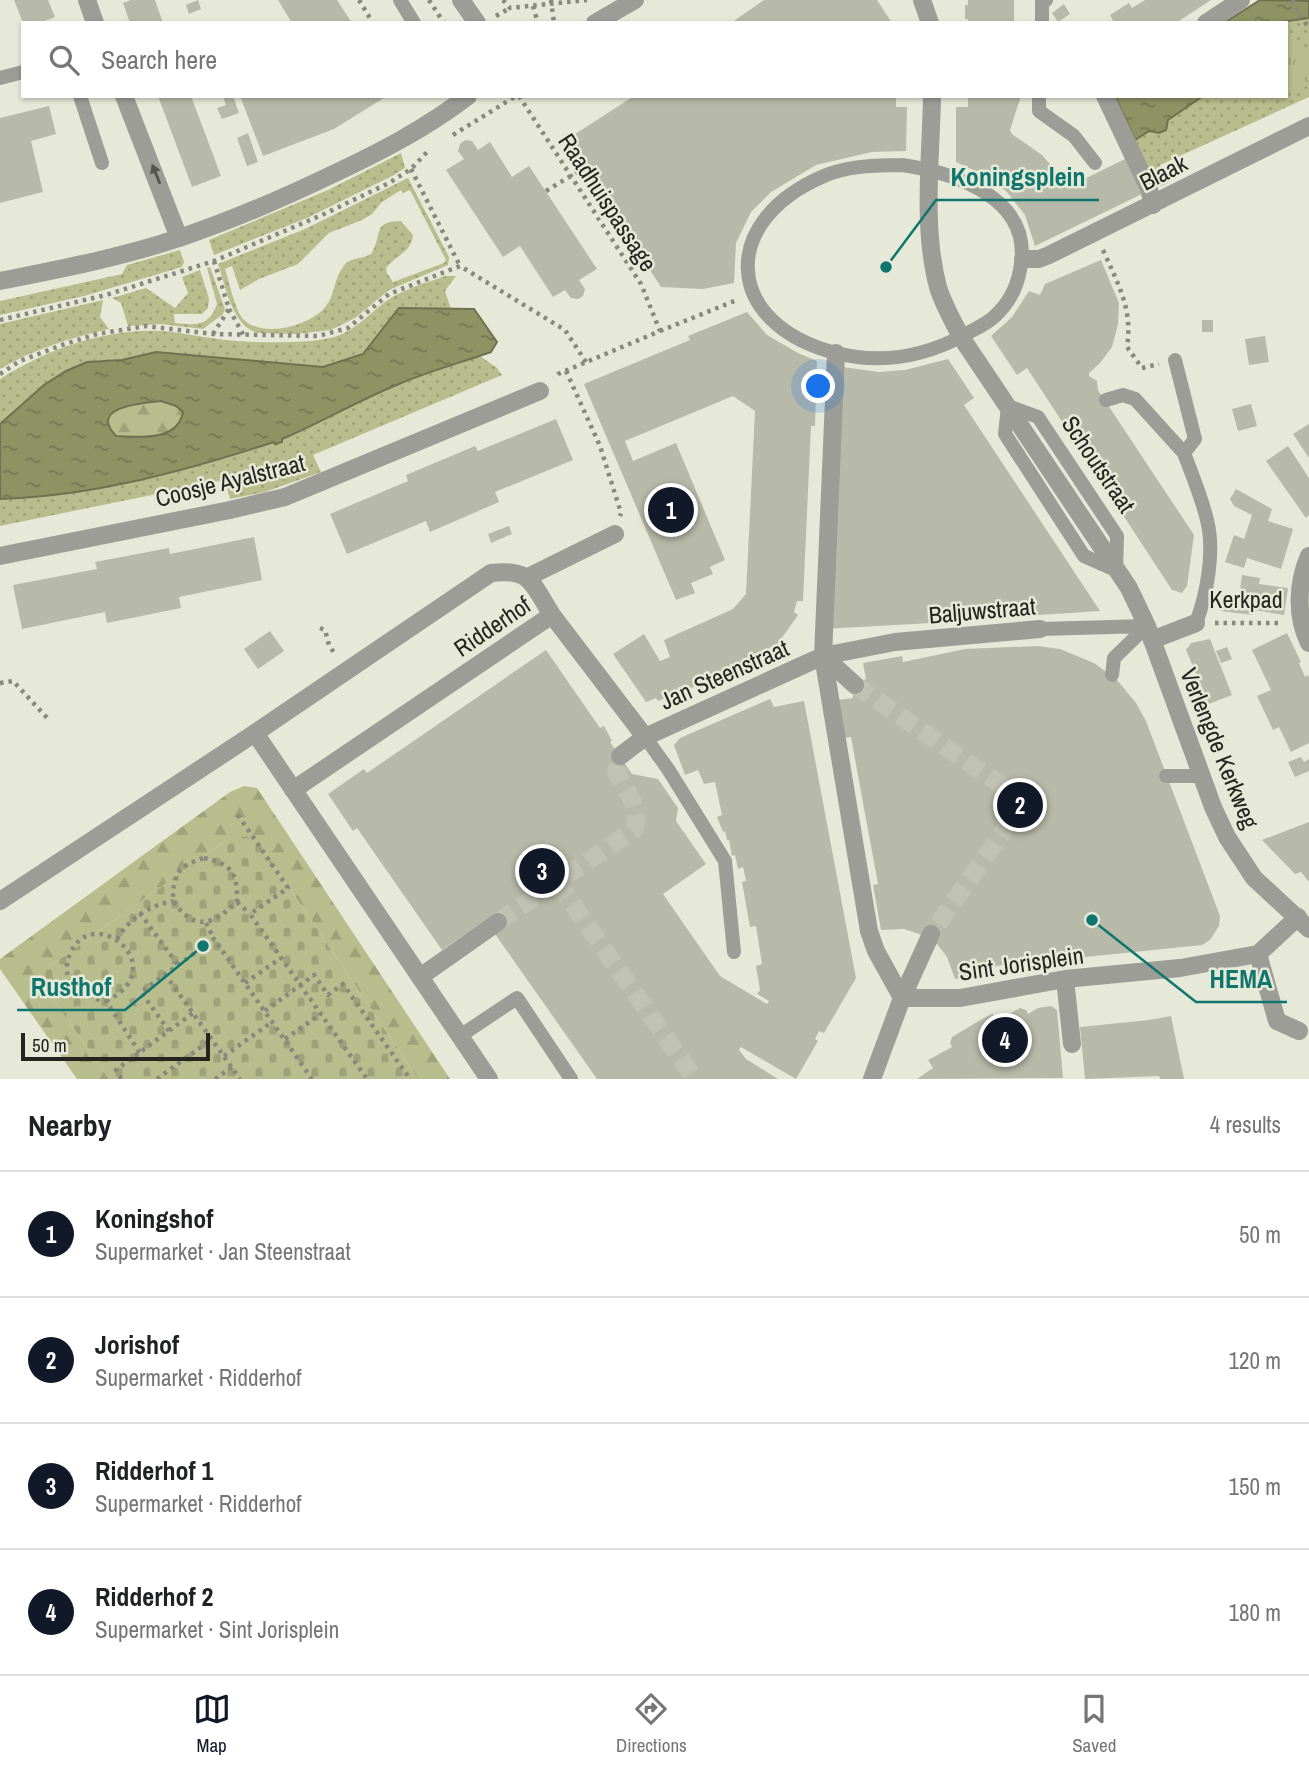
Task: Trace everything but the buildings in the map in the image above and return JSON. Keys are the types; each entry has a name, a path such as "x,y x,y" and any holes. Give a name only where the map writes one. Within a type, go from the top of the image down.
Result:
{"street":[{"path":"87,0 94,21"},
{"path":"461,0 476,21"},
{"path":"598,21 635,0"},
{"path":"922,0 929,21"},
{"path":"1209,21 1241,0"},
{"path":"125,98 179,238"},
{"path":"0,281 64,268 179,238 262,208 422,128 465,98"},
{"name":"Schoutstraat","path":"932,98 930,224 939,288 966,343 1129,588 1149,633"},
{"path":"1106,98 1157,202"},
{"name":"Blaak","path":"1031,258 1096,233 1309,126"},
{"path":"836,353 823,656 869,930 876,951 902,998"},
{"name":"Coosje Ayalstraat","path":"0,556 285,497 540,391"},
{"path":"528,578 615,534"},
{"path":"1309,556 1300,595 1301,623 1309,643"},
{"name":"Ridderhof","path":"0,901 491,573 512,570 528,578 552,615 293,790"},
{"name":"Jan Steenstraat","path":"552,615 645,737 823,656"},
{"name":"Kerkpad","path":"1149,633 1196,623"},
{"name":"Baljuwstraat","path":"823,656 895,642 1040,629"},
{"name":"Verlengde Kerkweg","path":"1149,633 1201,775 1227,837 1254,878 1304,923"},
{"path":"823,656 856,685"},
{"path":"255,733 489,1079"},
{"path":"620,756 645,737"},
{"path":"420,977 498,922"},
{"path":"1299,1031 1277,1021 1258,954 1304,923"},
{"path":"872,1079 902,998 931,933"},
{"name":"Sint Jorisplein","path":"902,998 960,998 1065,979 1180,968 1258,954"},
{"path":"1065,979 1072,1044"}],"lane":[{"path":"400,0 413,21"},
{"path":"1042,21 1042,2 1046,0"},
{"path":"0,78 21,73"},
{"path":"81,98 102,163"},
{"path":"1040,98 1039,111 1073,136 1096,163"},
{"path":"930,161 985,191 1001,205 1014,222 1031,258 1010,297 995,316 966,343 948,344 909,356 883,360 836,353 792,335 774,323 761,309 753,293 747,266 750,247 759,224 776,205 802,187 827,175 862,166 930,161"},
{"path":"1175,360 1195,439 1184,453"},
{"path":"1106,400 1123,395 1135,399 1184,453 1208,522 1203,605 1196,623"},
{"name":"Baljuwstraat","path":"1040,629 1149,633"},
{"path":"1112,675 1114,658 1149,633"},
{"name":"Jan Steenstraat","path":"645,737 725,861 734,953"},
{"path":"1166,775 1201,775"},
{"path":"460,1036 517,998 572,1079"}],"path":[{"path":"359,0 372,21"},
{"path":"429,0 443,21"},
{"path":"503,0 510,8 587,0"},
{"path":"1292,0 1309,29"},
{"path":"551,2 554,21"},
{"path":"533,6 537,21"},
{"path":"474,122 514,98"},
{"name":"Raadhuispassage","path":"518,98 641,284 660,331"},
{"path":"0,320 106,295 214,261 389,183 411,169 425,153"},
{"path":"546,191 584,167"},
{"path":"411,169 460,266 565,330 586,362"},
{"path":"1096,233 1128,310 1130,329 1127,347 1142,368 1175,360"},
{"path":"214,261 229,309 244,336"},
{"path":"0,374 20,361 97,334 146,326 244,336 318,337 348,328 389,294 460,266"},
{"path":"615,534 621,513 600,446 566,371 739,299"},
{"path":"213,334 229,309"},
{"name":"Kerkpad","path":"1196,623 1301,623"},
{"path":"320,628 325,630 329,645 347,671"},
{"path":"0,683 13,681 49,720"},
{"path":"238,815 288,888 250,914"},
{"path":"204,858 220,862 231,869 238,886 237,902 219,918 206,923 189,918 173,901 173,883 179,871 190,862 204,858"},
{"path":"117,939 126,925 140,913 173,901"},
{"path":"237,902 250,914 367,1079"},
{"path":"140,913 178,965"},
{"path":"206,923 214,939 312,1079"},
{"path":"106,1001 130,985 131,956 117,939 107,934 92,935 77,942 69,956 66,971 71,985 81,994 106,1001 139,1053"},
{"path":"141,992 214,939"},
{"path":"245,983 281,958"},
{"path":"165,974 240,1079"},
{"path":"265,1012 314,975 328,995 343,984 410,1079"},
{"path":"130,985 141,992 169,1031"},
{"path":"121,1079 116,1070 193,1013"},
{"path":"285,1039 321,1014"},
{"path":"224,1056 272,1022"},
{"path":"157,1079 212,1039"},
{"path":"215,1079 232,1068"}],"green space":[{"path":"1309,18 1309,97 1160,165 1168,183 1157,188 1135,140 1149,131 1159,133 1168,120 1200,98 1288,98 1288,21"},
{"path":"1288,42 1298,45 1309,55 1309,83 1288,96"},
{"path":"401,153 405,168 394,175 307,218 214,255 209,240 328,190"},
{"path":"408,178 449,257 448,265 389,290 355,318 331,330 296,334 260,333 250,330 243,324 232,305 218,264 305,229","holes":["401,190 403,193 410,190 446,260 444,263 393,282 386,268 406,250 413,235 401,221 392,222 381,227 371,254 349,261 343,267 329,302 319,313 298,324 274,329 251,325 243,319 225,269 232,266 240,290 259,279 298,264 329,233 362,220 372,214 382,202"]},
{"path":"180,250 184,262 182,267 84,296 0,315 0,301 122,274 127,265"},
{"path":"210,267 225,309 223,314 203,329 161,324 128,326 121,303 112,298 146,288 175,308 188,293 182,277 200,270 209,299 208,308 202,314 174,314 175,323 201,323 210,317 217,304 207,268"},
{"path":"445,276 456,276 445,291 451,309 399,308 363,354 323,367 157,352 122,360 99,360 76,366 44,385 0,424 0,379 36,359 77,343 140,331 258,342 330,338 349,331 396,295"},
{"path":"103,300 100,317 109,329 53,345 0,369 0,324"},
{"path":"480,356 502,375 313,455 321,472 265,492 230,499 225,480 0,526 0,499 66,494 122,485 224,458 291,435 396,384"},
{"path":"161,401 176,406 183,412 173,429 165,433 145,437 116,436 109,426 109,418 113,412 132,405"},
{"path":"244,786 257,788 450,1079 418,1079 260,844 227,840 50,966 41,976 41,982 109,1079 77,1079 0,969 0,959 230,792"},
{"path":"237,836 249,837 260,844 418,1079 109,1079 41,982 40,976 50,966 227,840"}],"water":[{"path":"1260,0 1309,1 1309,18 1288,21 1227,21"},
{"path":"1116,98 1200,98 1168,120 1166,130 1159,133 1149,131 1135,140"},
{"path":"399,308 474,309 497,342 491,352 384,390 282,439 282,442 274,442 173,472 105,487 0,499 0,424 44,385 87,362 122,360 156,352 323,367 363,354","holes":["161,401 176,406 183,412 180,422 173,429 156,436 116,436 109,426 109,418 113,412 132,405"]}],"tunnel":[{"path":"855,685 1005,788 1013,813 1005,829 931,934"},
{"path":"498,922 635,829 634,806 616,772 620,756"},
{"path":"557,882 695,1079"}],"place":[{"name":"Koningsplein","path":"886,267"},
{"name":"Koningshof","path":"671,510"},
{"name":"Jorishof","path":"1020,805"},
{"name":"Ridderhof 1","path":"542,871"},
{"name":"HEMA","path":"1092,920"},
{"name":"Rusthof","path":"203,946"},
{"name":"Ridderhof 2","path":"1005,1040"}]}
